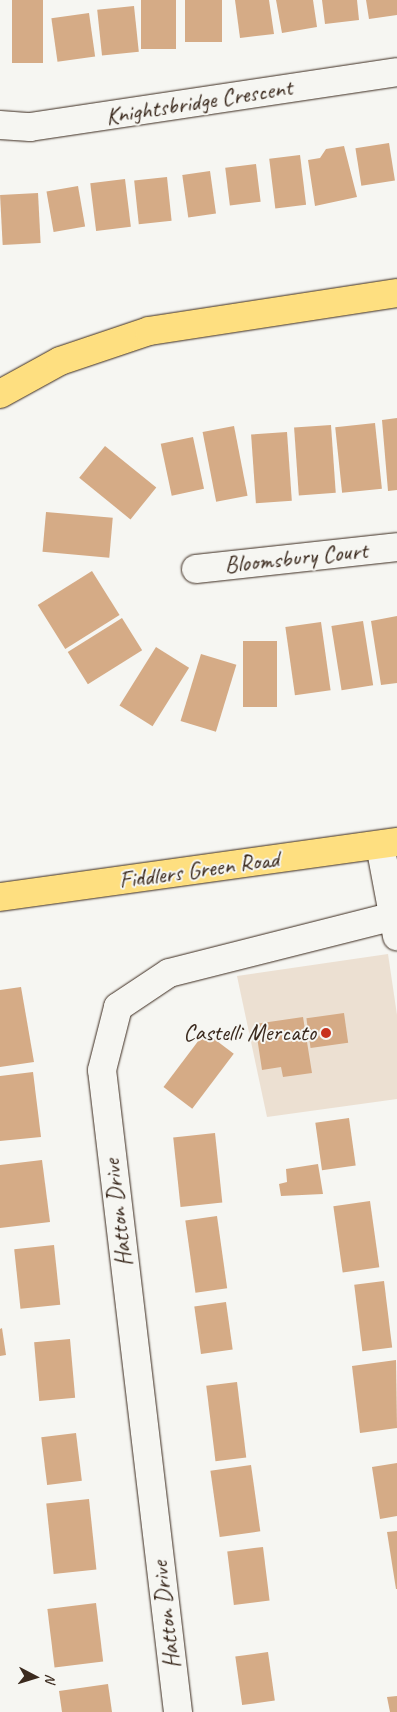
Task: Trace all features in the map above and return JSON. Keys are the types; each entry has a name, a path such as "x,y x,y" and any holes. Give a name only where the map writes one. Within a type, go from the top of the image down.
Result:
{"main road":[{"path":"0,394 60,361 149,331 397,293"},
{"name":"Fiddlers Green Road","path":"0,897 388,844"}],"street":[{"name":"Knightsbridge Crescent","path":"0,125 30,127 397,72"},
{"name":"Bloomsbury Court","path":"196,569 397,547"},
{"path":"388,844 395,926"},
{"name":"Hatton Drive","path":"178,1712 102,1070 118,1007 169,973 395,926"}],"shaded area":[{"path":"388,954 397,1015 397,1099 267,1117 237,976"}],"building":[{"path":"12,0 43,0 43,63 12,63"},
{"path":"141,0 176,0 176,49 141,49"},
{"path":"185,0 222,0 222,42 185,42"},
{"path":"235,0 269,0 274,34 240,38"},
{"path":"276,0 313,0 317,27 282,33"},
{"path":"322,0 357,0 359,20 325,24"},
{"path":"366,0 397,0 397,15 369,19"},
{"path":"134,6 139,52 102,56 97,10"},
{"path":"89,13 95,57 57,62 51,18"},
{"path":"389,143 395,181 361,186 355,148"},
{"path":"344,146 357,197 315,206 308,160 320,158 326,149"},
{"path":"300,155 306,205 275,208 269,159"},
{"path":"256,164 261,202 230,205 225,168"},
{"path":"210,171 216,214 188,217 182,175"},
{"path":"167,177 172,221 139,224 134,180"},
{"path":"125,179 131,227 96,231 90,183"},
{"path":"78,186 85,226 54,232 46,192"},
{"path":"38,193 41,243 3,245 0,195"},
{"path":"397,418 397,490 388,491 382,420"},
{"path":"375,423 382,489 342,493 335,427"},
{"path":"331,425 336,493 299,495 294,428"},
{"path":"234,426 248,496 216,502 203,432"},
{"path":"287,432 292,501 256,503 251,435"},
{"path":"193,437 204,489 172,496 161,444"},
{"path":"105,446 156,488 130,519 79,478"},
{"path":"46,512 113,518 109,558 43,552"},
{"path":"92,571 120,615 65,649 38,605"},
{"path":"397,616 397,683 381,685 371,621"},
{"path":"122,618 142,650 88,684 68,652"},
{"path":"363,621 373,685 342,690 331,626"},
{"path":"321,622 331,690 295,695 285,627"},
{"path":"243,641 277,641 277,707 243,707"},
{"path":"156,647 189,668 153,726 119,706"},
{"path":"201,654 236,665 216,732 181,721"},
{"path":"21,987 34,1062 0,1067 0,990"},
{"path":"344,1013 348,1043 311,1048 306,1018"},
{"path":"303,1017 312,1073 283,1077 281,1067 262,1070 255,1024"},
{"path":"205,1032 234,1054 192,1109 163,1087"},
{"path":"33,1072 41,1137 0,1141 0,1076"},
{"path":"349,1118 356,1166 322,1170 315,1123"},
{"path":"215,1133 222,1203 181,1207 173,1137"},
{"path":"42,1160 50,1222 0,1228 0,1165"},
{"path":"318,1164 323,1194 281,1196 279,1184 287,1182 286,1169"},
{"path":"370,1201 379,1267 343,1272 333,1206"},
{"path":"217,1216 227,1288 195,1293 185,1220"},
{"path":"54,1245 60,1305 20,1309 14,1249"},
{"path":"384,1281 392,1348 362,1351 354,1285"},
{"path":"226,1302 233,1350 201,1354 194,1306"},
{"path":"2,1328 6,1355 0,1356 0,1329"},
{"path":"70,1339 75,1398 39,1401 34,1342"},
{"path":"396,1360 397,1428 360,1433 352,1366"},
{"path":"237,1382 246,1457 215,1461 206,1386"},
{"path":"76,1433 82,1481 47,1485 41,1437"},
{"path":"397,1463 397,1516 380,1519 372,1467"},
{"path":"251,1465 260,1531 220,1537 210,1471"},
{"path":"89,1499 96,1570 54,1574 46,1503"},
{"path":"397,1531 397,1589 396,1589 387,1532"},
{"path":"263,1547 270,1601 234,1605 227,1551"},
{"path":"96,1603 103,1662 55,1668 47,1609"},
{"path":"268,1652 275,1701 242,1705 235,1657"},
{"path":"108,1684 112,1712 62,1712 59,1691"},
{"path":"397,1696 397,1712 390,1712 387,1697"}],"place":[{"name":"Castelli Mercato","path":"326,1033"}]}
